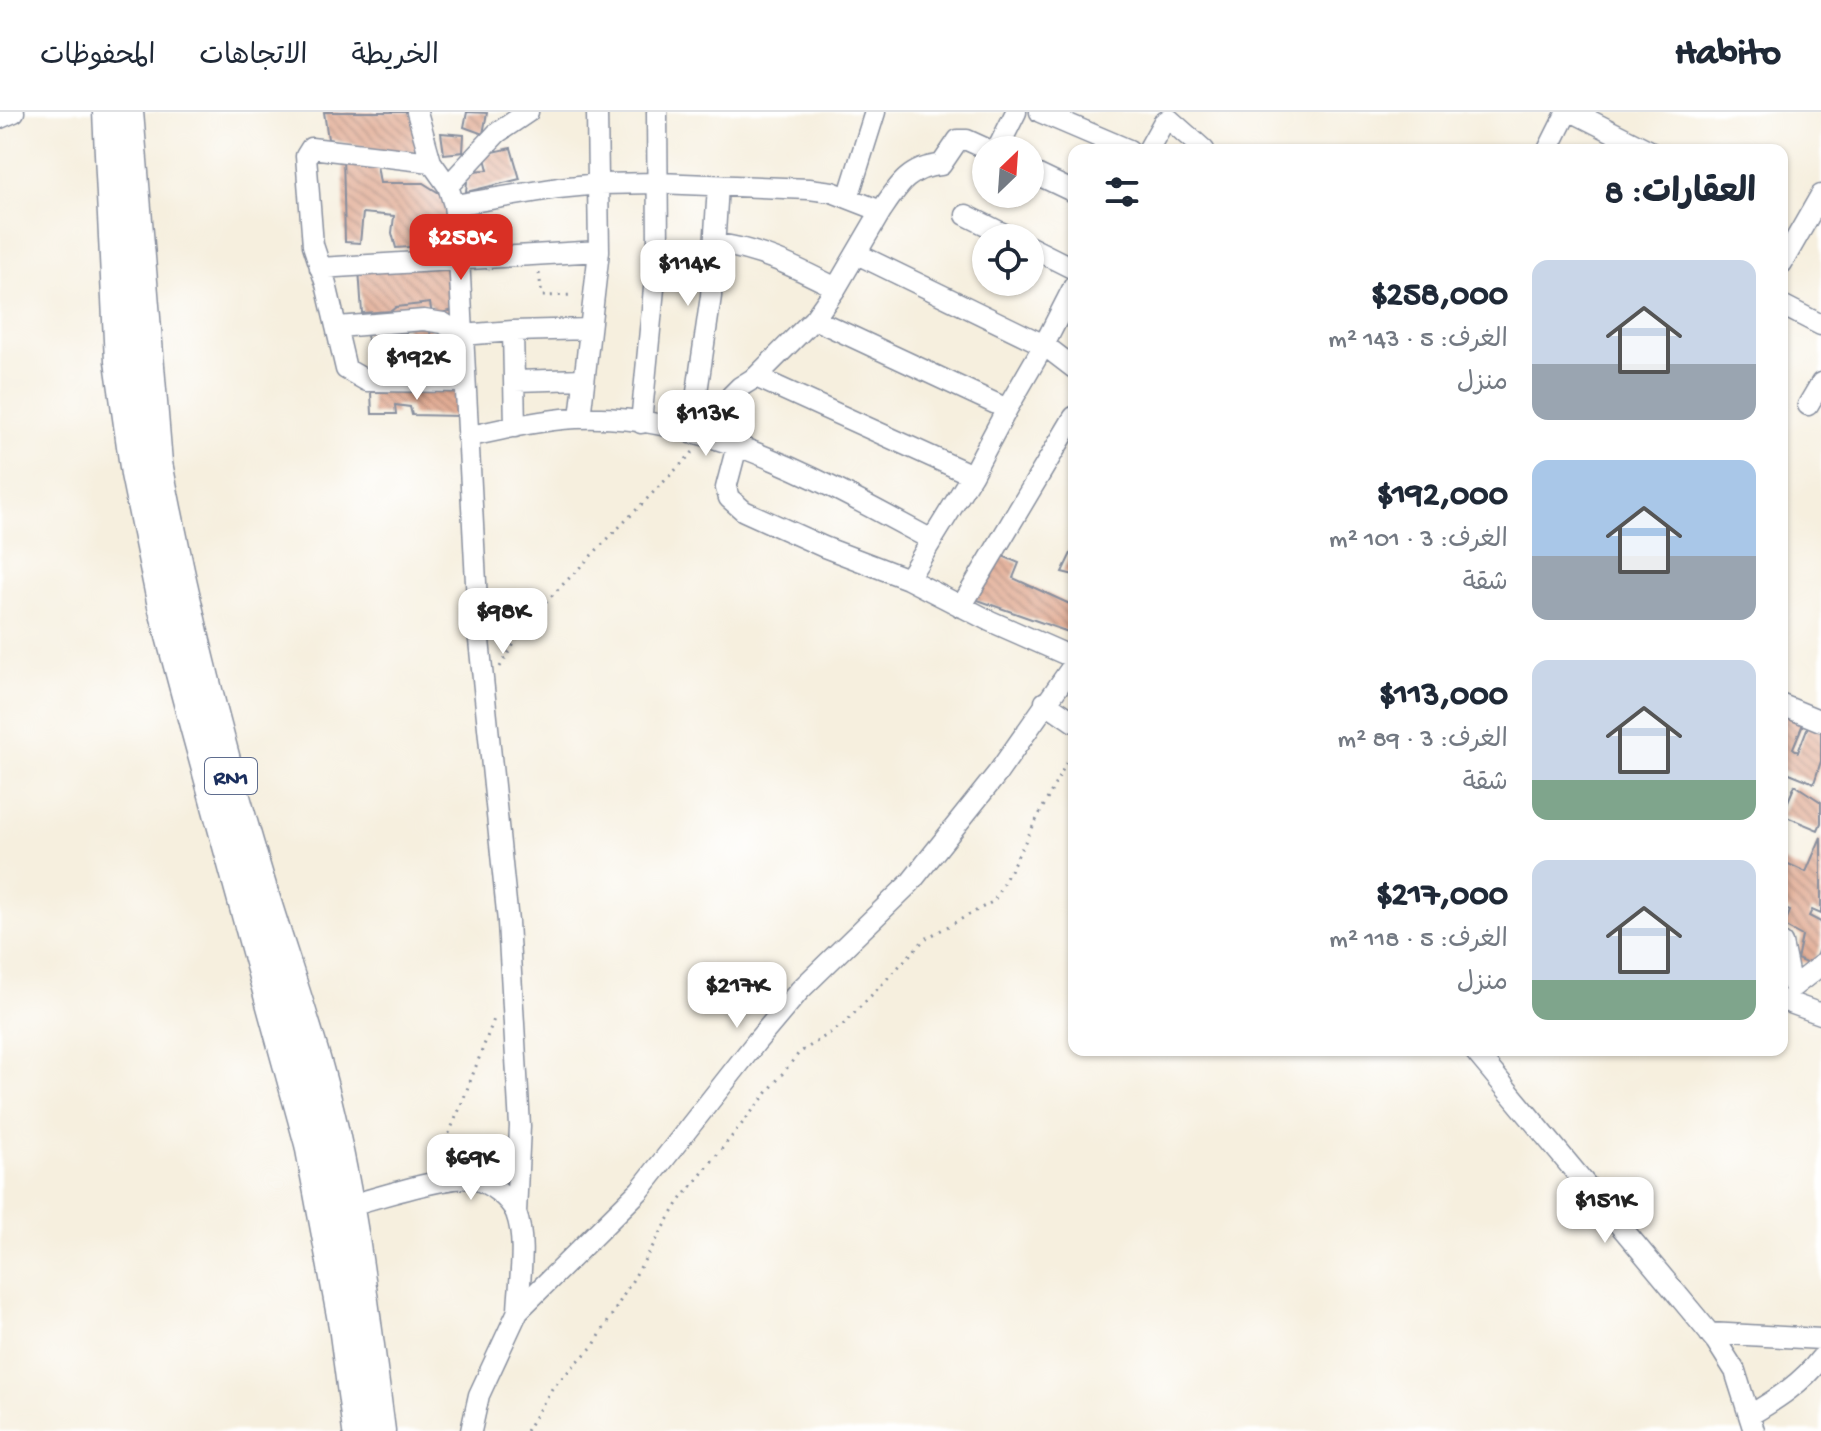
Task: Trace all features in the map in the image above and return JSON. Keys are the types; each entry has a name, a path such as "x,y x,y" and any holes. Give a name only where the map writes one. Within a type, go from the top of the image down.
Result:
{"highway":[{"name":"RN1","path":"108,112 120,361 136,474 163,606 197,737 310,1144 344,1326 358,1431"},
{"name":"RN1","path":"128,112 157,463 185,606 255,867 323,1085 347,1206 380,1431"}],"street":[{"path":"0,118 14,112"},
{"path":"417,112 431,162 451,195 459,260 467,437 485,693 508,922 519,1097 516,1213 520,1243 518,1311"},
{"path":"451,195 497,133 528,112"},
{"path":"580,418 599,251 597,112"},
{"path":"641,423 658,247 657,112"},
{"path":"848,198 875,112"},
{"path":"1004,136 1016,112"},
{"path":"1040,112 1115,144"},
{"path":"1551,144 1570,112 1636,144"},
{"path":"1151,144 1163,123 1169,119 1197,144"},
{"path":"700,434 731,396 748,380 756,377 814,319 899,185 923,166 941,165 958,140 972,142"},
{"path":"431,162 311,148 306,156 313,245 338,327 346,369 367,381 465,382"},
{"path":"1044,178 1068,189"},
{"path":"451,195 599,184 658,183 809,189 848,198 881,211"},
{"path":"700,434 718,186"},
{"path":"1788,253 1821,195"},
{"path":"966,215 984,224"},
{"path":"716,244 761,253 836,288"},
{"path":"320,268 599,251"},
{"path":"857,254 1044,345 1068,363"},
{"path":"1044,254 1068,266"},
{"path":"908,579 972,475 1068,298"},
{"path":"1788,308 1821,325"},
{"path":"814,319 1007,409"},
{"path":"338,327 424,320 443,323 462,335 590,329"},
{"path":"513,331 515,427"},
{"path":"756,377 972,475"},
{"path":"515,381 584,379"},
{"path":"1808,405 1821,383"},
{"path":"467,437 580,418 641,423 700,434 782,463 932,540"},
{"path":"961,607 1068,427"},
{"path":"737,446 726,488 734,503 744,511 824,547 908,579 1068,658"},
{"path":"471,1431 479,1395 518,1311 640,1190 800,990 910,883 997,774 1068,669"},
{"path":"1045,702 1068,718"},
{"path":"1788,707 1821,721"},
{"path":"1788,996 1821,965"},
{"path":"1788,972 1788,996"},
{"path":"1788,996 1821,1014"},
{"path":"1479,1056 1709,1333 1735,1371 1752,1423 1821,1358"},
{"path":"347,1206 426,1185 473,1179 506,1198 516,1213"},
{"path":"1709,1333 1821,1339"}],"path":[{"path":"538,254 542,296 593,293"},
{"path":"485,693 529,619 700,434"},
{"path":"526,1431 553,1387 594,1345 679,1202 799,1053 844,1024 925,939 994,901 1068,759"},
{"path":"426,1185 494,1019"}],"building":[{"path":"324,112 411,112 418,129 416,151 385,152 328,139"},
{"path":"467,112 487,113 483,134 464,127"},
{"path":"441,133 464,135 463,152 444,154"},
{"path":"511,148 520,179 466,192 468,171 488,170 484,154"},
{"path":"343,152 376,159 380,183 423,183 447,198 451,244 396,248 392,233 394,216 363,213 360,243 345,242"},
{"path":"450,264 454,310 432,315 430,303 362,313 359,269"},
{"path":"429,321 432,351 453,350 455,377 405,372 406,324"},
{"path":"398,327 398,354 388,353 385,346 369,349 366,328"},
{"path":"389,383 401,384 405,392 459,390 461,416 412,415 410,407 395,405 396,414 372,414 371,392 389,392"},
{"path":"998,554 1019,563 1013,578 1068,603 1068,632 972,598"},
{"path":"1068,560 1068,574 1062,572"},
{"path":"1788,712 1805,719 1793,748 1798,752 1810,721 1821,727 1821,761 1814,783 1788,772"},
{"path":"1795,785 1821,802 1818,830 1788,818 1788,801"},
{"path":"1821,837 1821,914 1812,910 1809,916 1821,922 1821,944 1812,966 1797,959 1802,936 1788,928 1788,864 1806,872"}]}
